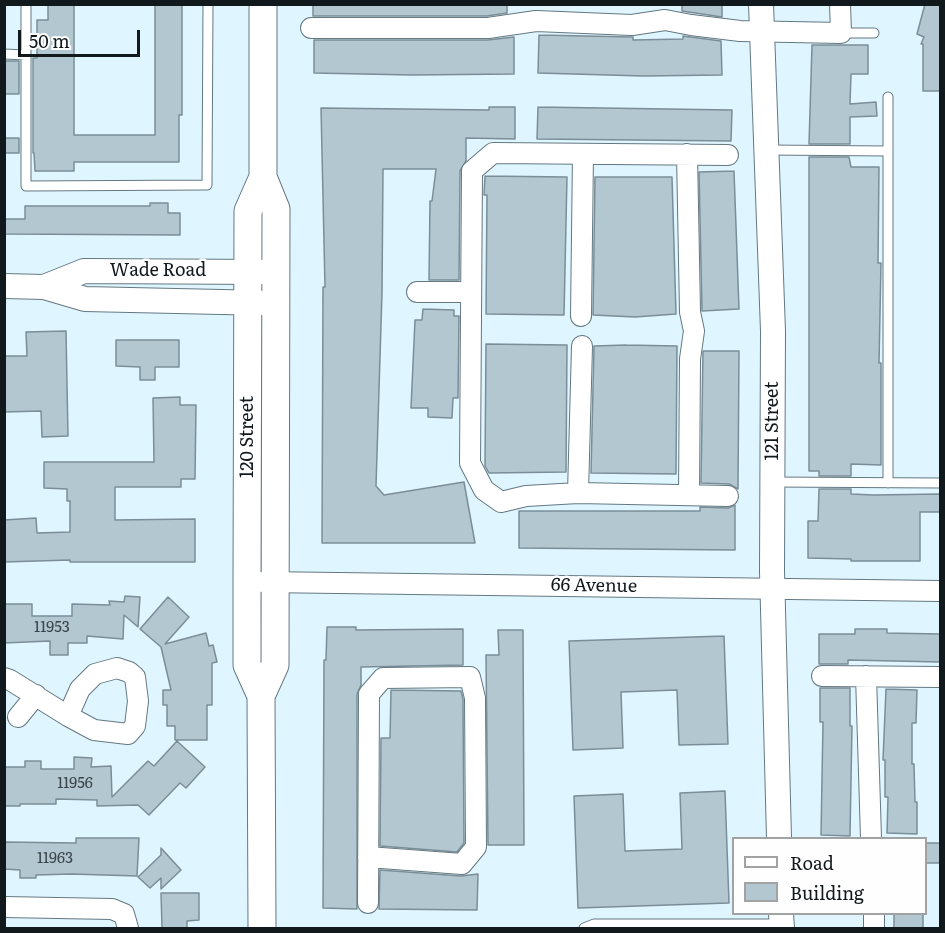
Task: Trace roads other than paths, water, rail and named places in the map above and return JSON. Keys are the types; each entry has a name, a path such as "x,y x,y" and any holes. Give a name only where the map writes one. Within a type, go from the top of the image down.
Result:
{"main road":[{"name":"120 Street","path":"261,696 247,665 248,211 262,177 263,4"},
{"name":"120 Street","path":"262,177 276,209 274,665 261,696 262,928"}],"street":[{"name":"121 Street","path":"761,4 773,331 773,589 779,837"},
{"path":"311,28 488,28 537,13 632,25 665,12 691,25 762,32 841,33 840,4"},
{"path":"728,154 493,153 472,171 470,463 484,490 501,502 526,496 578,493 728,496"},
{"path":"581,316 583,154"},
{"path":"687,154 690,312 694,332 690,359 689,495"},
{"name":"Wade Road","path":"44,286 84,271 275,272"},
{"name":"Wade Road","path":"4,286 44,286 85,299 276,303"},
{"path":"417,292 471,292"},
{"path":"578,493 582,346"},
{"name":"66 Avenue","path":"247,582 940,591"},
{"path":"822,676 940,677"},
{"path":"866,676 871,837"},
{"path":"368,857 462,864 476,847 475,698 470,677 383,678 369,694 368,857 368,903"},
{"path":"4,678 68,716"},
{"path":"18,717 36,695"},
{"path":"4,907 112,909 126,921"}],"lane":[{"path":"26,4 26,186 207,186 208,4"},
{"path":"841,33 874,33"},
{"path":"4,54 26,55"},
{"path":"888,97 888,483"},
{"path":"767,150 888,151"},
{"path":"773,482 940,483"},
{"path":"584,928 594,924 690,926 782,922"}]}
